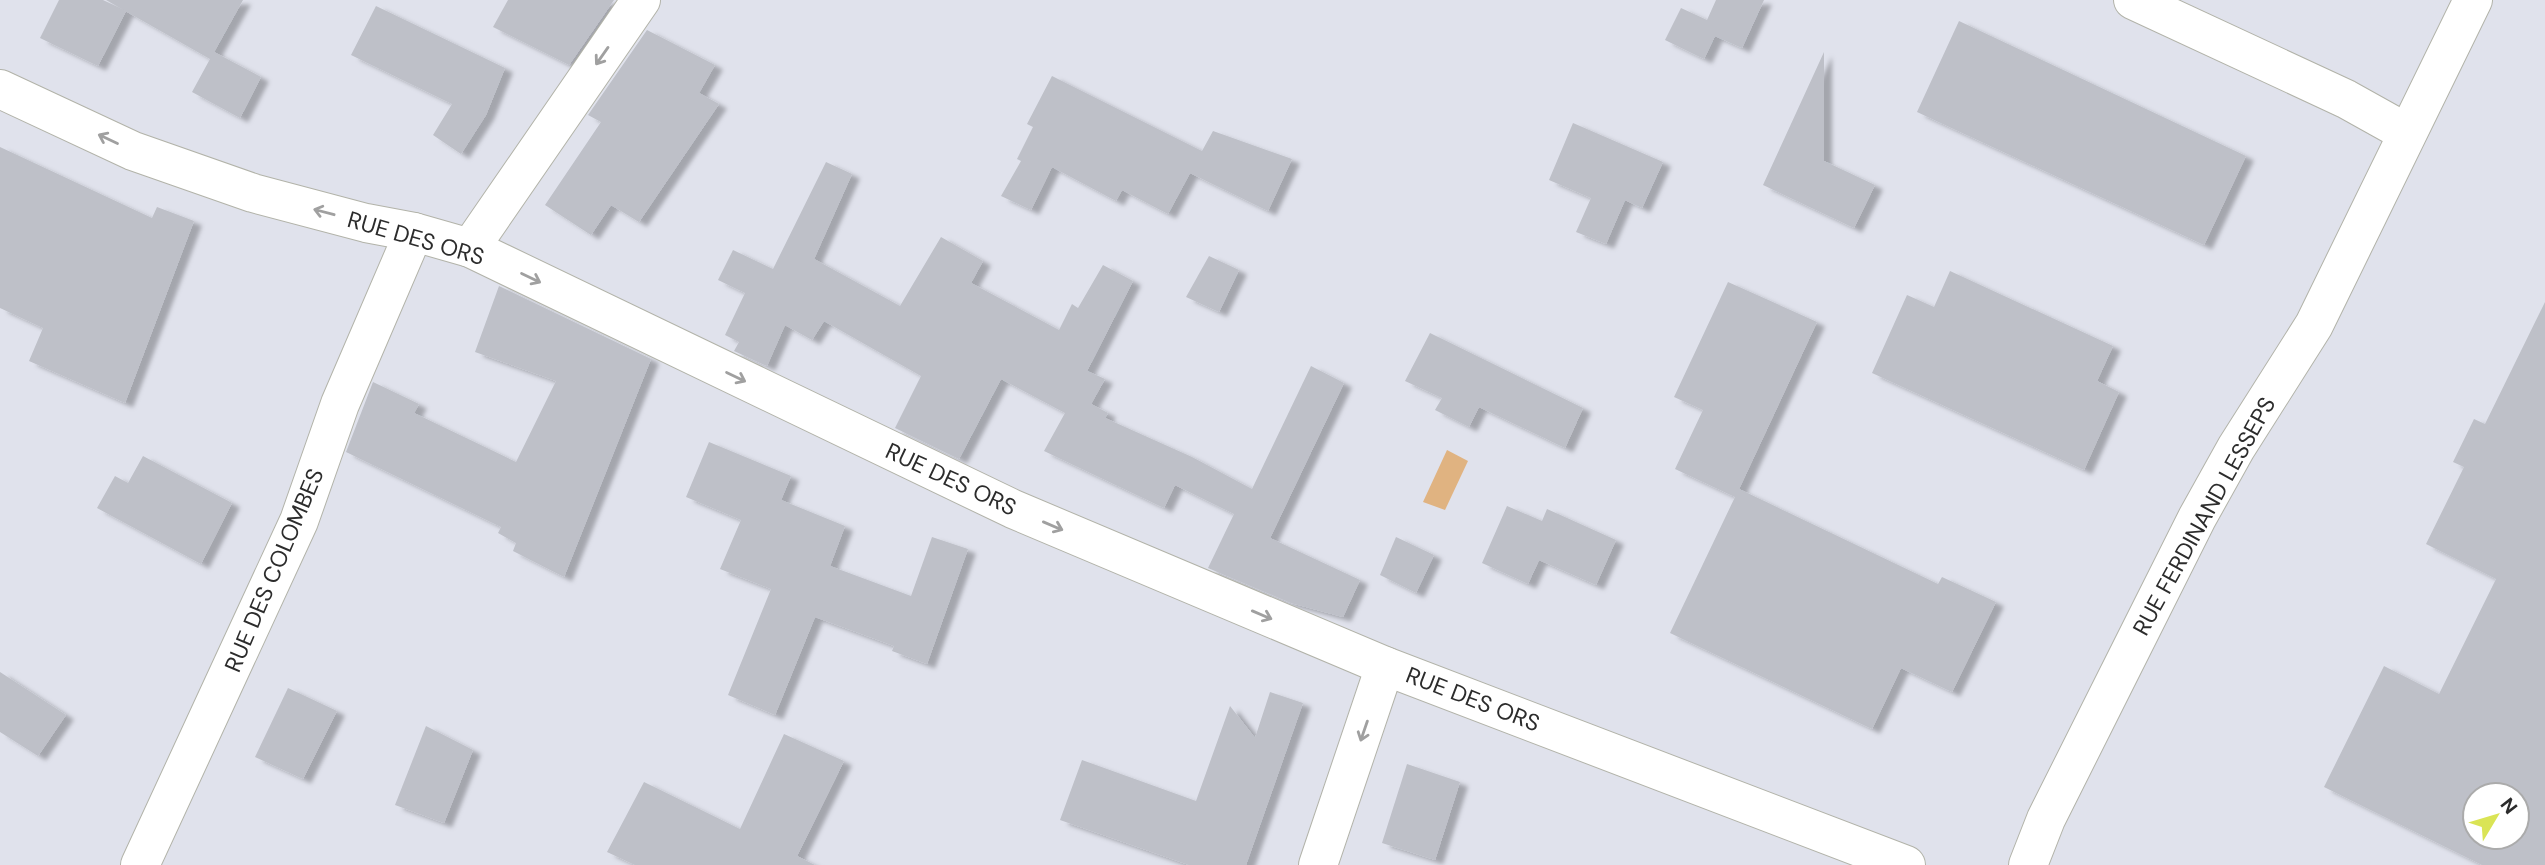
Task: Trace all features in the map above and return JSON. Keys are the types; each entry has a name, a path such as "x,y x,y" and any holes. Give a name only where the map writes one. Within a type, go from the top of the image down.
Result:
{"street":[{"path":"470,248 641,0"},
{"path":"2133,0 2346,99 2407,133"},
{"name":"RUE FERDINAND LESSEPS","path":"2028,865 2046,819 2197,518 2236,447 2314,325 2473,0"},
{"name":"RUE DES ORS","path":"0,89 145,155 253,192 470,248 1013,509 1385,666 1906,865"},
{"name":"RUE DES COLOMBES","path":"140,865 299,521 340,404 414,232"},
{"path":"1318,865 1385,666"}],"shaded area":[{"path":"1447,450 1468,461 1445,510 1423,502"}],"building":[{"path":"59,0 103,0 126,11 98,66 40,38"},
{"path":"106,0 243,0 214,52 261,77 240,118 192,92 210,59"},
{"path":"508,0 614,0 569,65 493,27"},
{"path":"1716,0 1764,0 1742,48 1715,36 1704,59 1665,40 1681,8 1707,20"},
{"path":"376,6 505,68 486,115 461,154 433,135 452,104 351,55"},
{"path":"1959,21 2246,156 2204,245 1917,112"},
{"path":"647,30 715,65 699,93 719,104 639,222 611,205 591,235 545,205 601,122 588,115"},
{"path":"1824,52 1824,161 1875,185 1854,228 1763,185"},
{"path":"1052,76 1202,151 1213,131 1292,159 1268,211 1190,173 1168,214 1122,190 1116,201 1052,167 1031,210 1001,196 1021,161 1017,159 1033,127 1027,124"},
{"path":"1573,123 1663,162 1642,208 1625,200 1606,244 1576,232 1591,198 1549,180"},
{"path":"0,147 152,218 157,207 194,221 125,403 29,361 43,328 0,308"},
{"path":"826,162 852,174 814,259 900,306 941,237 983,261 971,283 1059,330 1072,304 1078,308 1103,265 1133,281 1087,371 1105,379 1091,404 1108,413 1105,418 1192,457 1252,489 1311,366 1344,383 1270,538 1360,580 1343,617 1291,603 1208,568 1234,514 1175,485 1164,508 1044,451 1065,413 1001,379 959,459 895,428 921,376 824,321 812,340 785,325 767,366 734,351 739,342 725,335 745,293 718,280 733,250 773,269"},
{"path":"1209,256 1239,270 1219,312 1186,297"},
{"path":"1950,271 2113,346 2097,381 2119,392 2084,470 1872,373 1907,295 1934,307"},
{"path":"1728,282 1817,322 1739,489 1938,584 1942,577 1996,602 1952,692 1901,668 1872,729 1670,633 1735,497 1675,469 1703,410 1674,397"},
{"path":"499,286 651,359 564,577 513,551 516,543 498,533 501,527 346,452 373,382 419,404 414,413 516,462 556,381 475,352"},
{"path":"2545,302 2545,865 2482,865 2324,787 2384,666 2439,694 2496,579 2426,544 2464,467 2453,462 2474,419 2485,424"},
{"path":"1430,333 1583,408 1565,448 1479,407 1469,427 1435,410 1442,398 1405,381"},
{"path":"709,442 791,476 781,500 845,526 830,566 911,596 932,537 968,549 927,664 892,651 894,646 815,617 775,715 728,695 771,589 720,569 741,520 686,497"},
{"path":"143,456 232,503 201,564 97,508 115,476 128,483"},
{"path":"1507,506 1542,521 1547,509 1616,540 1596,585 1539,560 1528,584 1482,563"},
{"path":"1396,537 1434,555 1416,593 1380,575"},
{"path":"0,672 66,715 38,756 0,732"},
{"path":"288,688 337,711 303,779 255,757"},
{"path":"1270,692 1303,703 1246,865 1189,865 1060,820 1082,760 1196,801 1230,706 1255,738"},
{"path":"426,726 473,750 444,823 395,805"},
{"path":"784,734 844,761 797,856 815,865 635,865 607,852 644,782 740,829"},
{"path":"1407,764 1460,782 1435,860 1382,843"}]}
